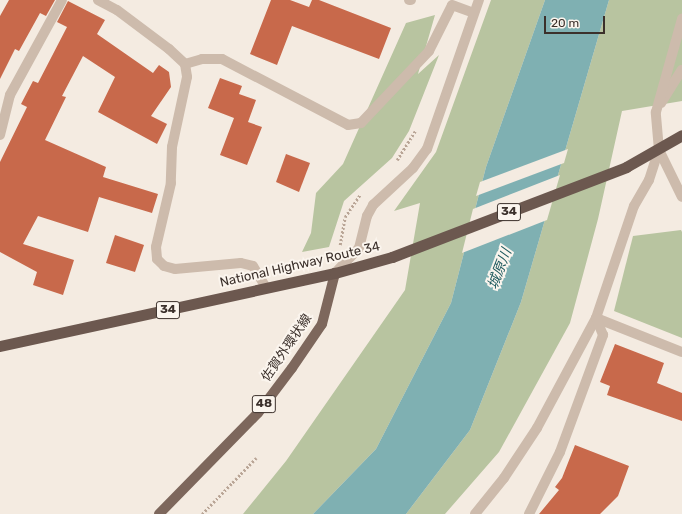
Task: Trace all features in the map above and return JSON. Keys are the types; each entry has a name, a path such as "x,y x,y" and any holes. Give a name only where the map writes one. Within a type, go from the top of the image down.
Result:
{"highway":[{"name":"National Highway Route 34","path":"0,346 335,273 392,257 626,167 659,150 682,135"}],"main road":[{"name":"佐賀外環状線","path":"159,514 258,413 292,368 322,324 335,273"}],"street":[{"path":"0,135 10,95 62,0"},
{"path":"98,0 117,10 169,49 185,64 187,77 172,147 171,183 156,247 156,259 164,266 175,269 241,263 253,266 266,288"},
{"path":"335,273 359,248 367,216 373,205 413,168 426,149 479,0"},
{"path":"185,64 202,59 222,59 348,125 361,123 429,51 452,3 474,13"},
{"path":"682,19 656,112 659,150 682,197"},
{"path":"656,112 682,70"},
{"path":"475,514 504,478 537,428 596,318 634,206 649,180 659,150"},
{"path":"596,318 682,352"},
{"path":"529,514 560,452 603,335 596,318"}],"path":[{"path":"396,162 418,127"},
{"path":"339,249 345,217 352,202 363,192"},
{"path":"202,514 256,458"}],"green space":[{"path":"491,0 545,0 486,167 451,303 376,449 313,514 243,514 286,461 405,290 420,203 394,211 436,152"},
{"path":"609,0 682,0 682,101 622,111 598,219 570,323 499,452 445,514 406,514 470,430 521,302"},
{"path":"435,15 418,74 439,55 409,131 392,158 344,201 329,247 302,252 311,233 316,193 343,164 406,23"},
{"path":"681,230 682,338 614,311 633,236"}],"water":[{"name":"城原川","path":"545,0 609,0 521,302 470,430 406,514 313,514 376,449 451,303 486,167"}],"pier":[{"path":"568,149 564,163 476,196 480,182"},
{"path":"560,175 547,220 462,253 473,209"}],"building":[{"path":"9,0 55,0 46,16 40,13 19,51 15,49 0,79 0,16"},
{"path":"271,0 290,0 309,7 312,0 319,0 391,28 379,59 292,26 277,65 250,54"},
{"path":"68,1 105,20 97,34 153,73 159,65 169,72 171,87 151,116 167,124 157,144 98,112 115,77 83,56 62,96 66,97 45,140 106,167 103,177 158,194 152,213 99,197 88,232 38,216 23,244 74,260 63,295 33,285 37,272 0,252 0,162 27,107 21,104 33,81 38,83 67,27 57,22"},
{"path":"220,78 242,86 239,94 256,100 248,122 262,127 247,165 220,155 234,118 208,108"},
{"path":"286,154 310,163 299,192 276,182"},
{"path":"115,235 144,245 135,272 106,263"},
{"path":"615,344 664,363 657,383 682,393 682,421 607,395 610,386 600,382"},
{"path":"575,445 629,466 618,496 600,514 539,514 559,490 555,487 562,478"}]}
